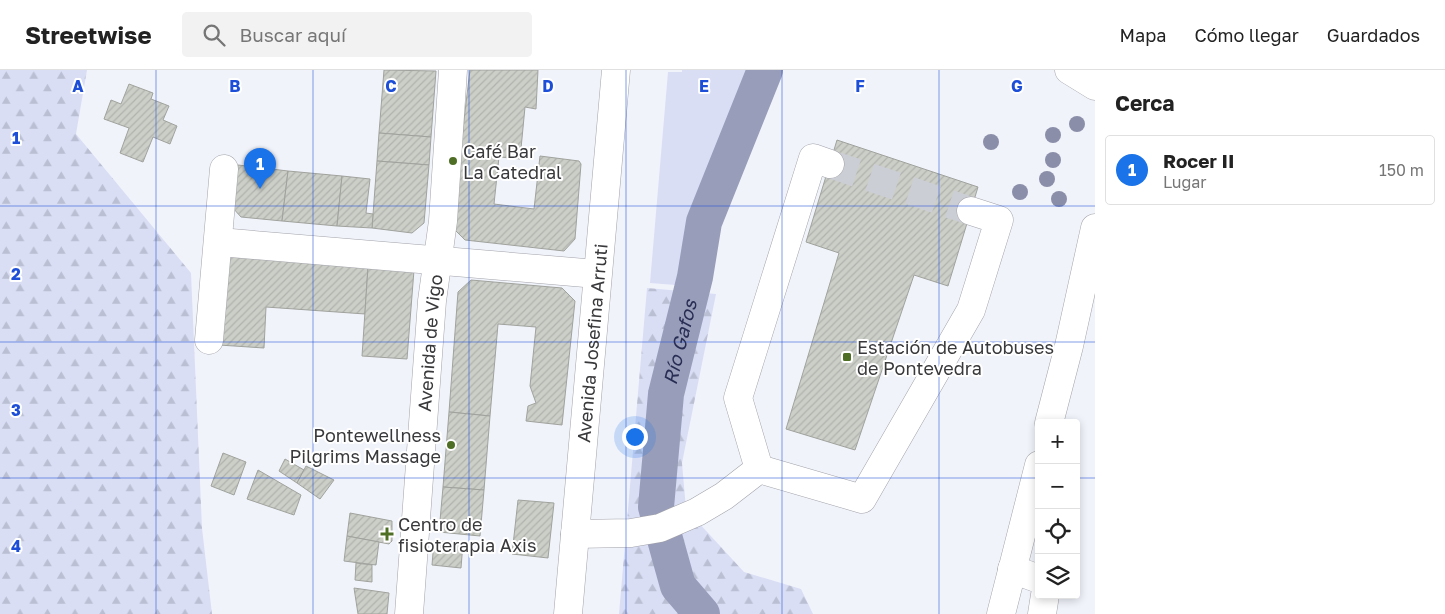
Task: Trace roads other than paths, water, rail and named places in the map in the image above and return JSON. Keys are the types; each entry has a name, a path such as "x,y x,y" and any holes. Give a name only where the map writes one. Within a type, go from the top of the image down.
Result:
{"main road":[{"name":"Avenida de Vigo","path":"409,614 432,301 443,221 453,70"},
{"name":"Avenida Josefina Arruti","path":"568,614 586,534 597,274 616,70"},
{"path":"1070,70 1095,86"},
{"path":"759,469 738,398 813,158 830,164"},
{"path":"209,340 224,169"},
{"path":"759,469 862,499 971,310 999,220 971,211"},
{"path":"1051,419 1095,228"},
{"path":"219,242 597,274"},
{"path":"586,534 631,533 660,528 697,512 724,496 759,469"},
{"path":"1001,614 1035,480"},
{"path":"1012,569 1035,578"},
{"path":"1042,614 1045,599"}],"waterway":[{"name":"Río Gafos","path":"702,614 678,586 656,507 666,394 695,277 704,222 765,70"}],"tunnel":[{"path":"830,164 971,211"}],"place":[{"name":"Café Bar La Catedral","path":"453,161"},
{"name":"Rocer II","path":"260,189"},
{"name":"Estación de Autobuses de Pontevedra","path":"847,357"},
{"name":"Pontewellness Pilgrims Massage","path":"451,445"},
{"name":"Centro de fisioterapia Axis","path":"387,534"}]}
